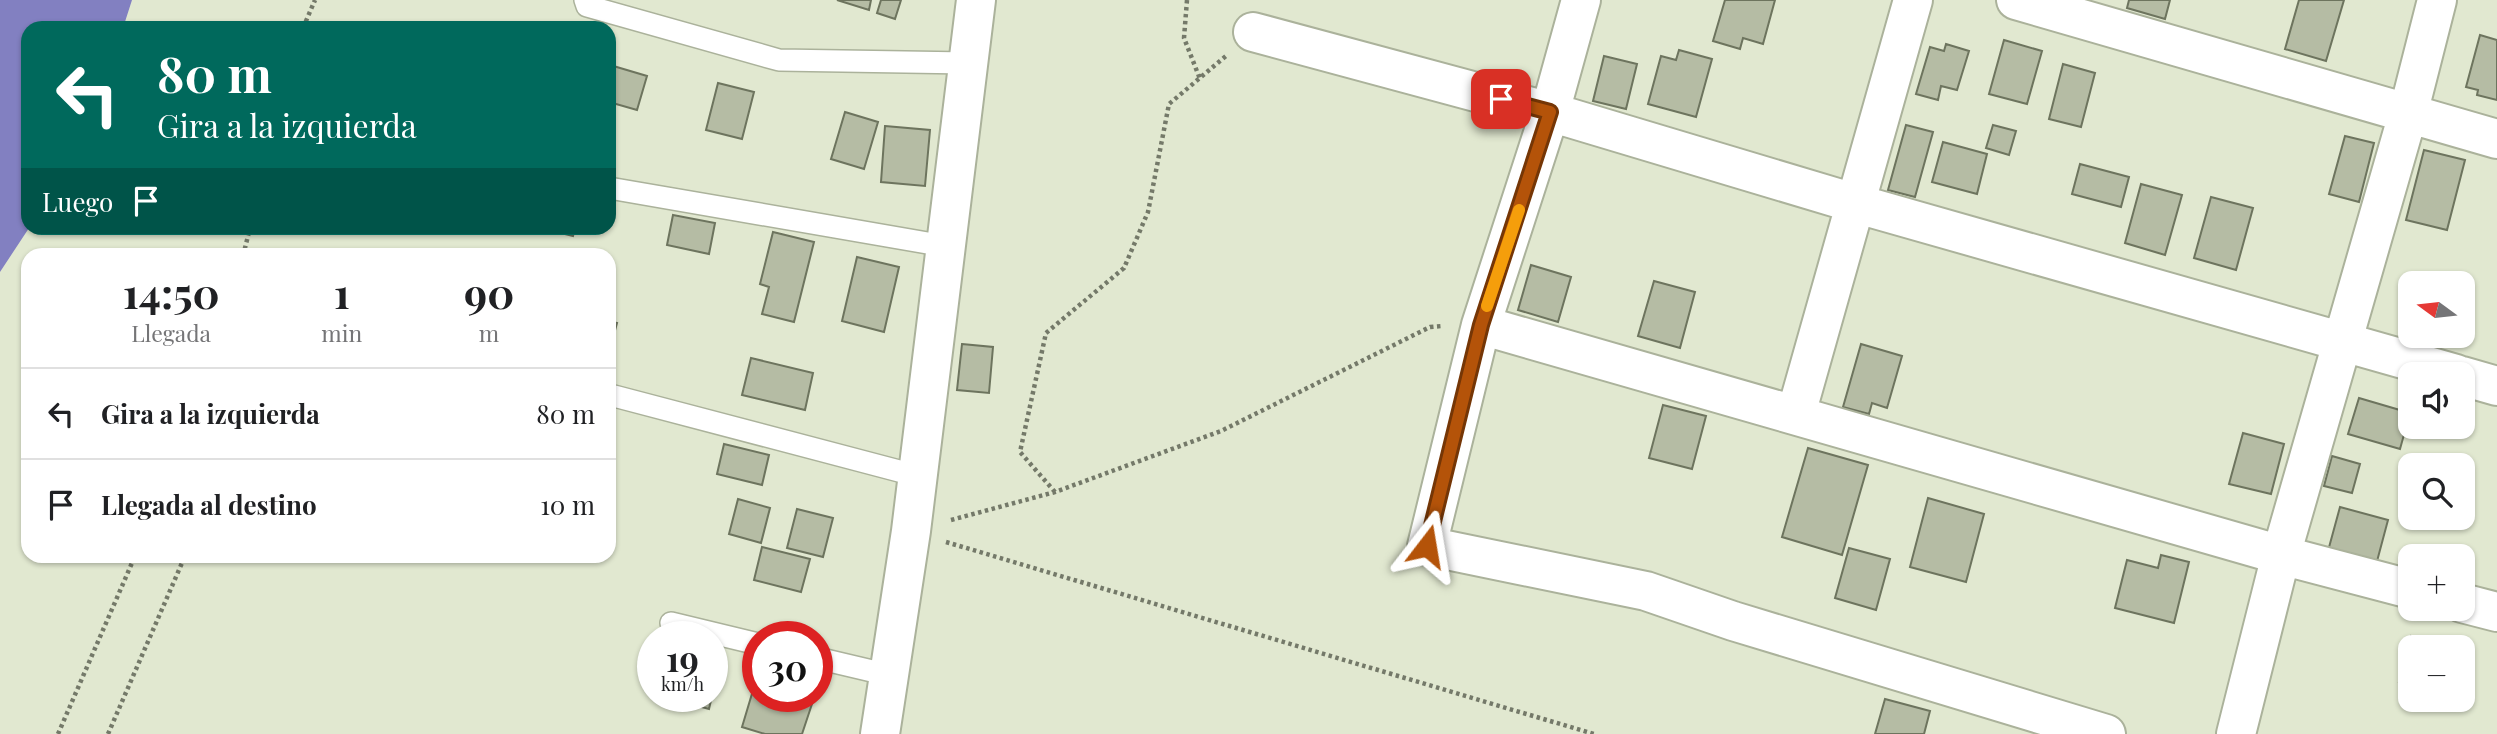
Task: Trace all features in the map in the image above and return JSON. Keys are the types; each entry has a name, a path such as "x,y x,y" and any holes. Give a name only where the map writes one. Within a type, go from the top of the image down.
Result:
{"street":[{"path":"880,734 911,531 975,0"},
{"path":"1581,0 1550,112 1481,325 1427,546 1646,592 2106,734"},
{"path":"1796,414 1913,0"},
{"path":"2016,0 2497,139"},
{"path":"2236,734 2281,555 2408,114 2437,0"},
{"path":"1253,32 1550,112 2414,362"},
{"path":"1481,325 2281,555 2398,586"},
{"path":"2475,380 2497,386"},
{"path":"2475,606 2497,612"}],"lane":[{"path":"585,0 587,6 779,60 968,63"},
{"path":"616,189 945,246"},
{"path":"616,397 918,476"},
{"path":"833,662 889,675"}],"path":[{"path":"306,21 315,0"},
{"path":"1187,0 1184,38 1200,79"},
{"path":"1055,492 1020,452 1046,334 1124,268 1148,212 1169,104 1253,32"},
{"path":"911,531 1055,492 1221,430 1430,327 1481,325"},
{"path":"911,531 1594,734"},
{"path":"58,734 132,563"},
{"path":"108,734 182,563"}],"shaded area":[{"path":"0,0 132,0 125,21 21,21 21,235 24,235 0,272"}],"building":[{"path":"837,0 871,0 869,10"},
{"path":"881,0 901,0 895,19 877,13"},
{"path":"1725,0 1775,0 1763,44 1743,38 1740,49 1713,41"},
{"path":"2129,0 2170,0 2165,19 2127,8"},
{"path":"2299,0 2344,0 2326,61 2285,49"},
{"path":"2480,35 2497,40 2497,100 2477,95 2478,90 2466,87"},
{"path":"2004,40 2042,51 2027,104 1989,94"},
{"path":"1946,44 1969,51 1957,90 1941,86 1938,100 1916,94 1930,47 1944,51"},
{"path":"1679,50 1712,59 1696,117 1648,104 1661,56 1676,60"},
{"path":"1604,56 1637,64 1626,109 1593,101"},
{"path":"2063,64 2095,73 2081,127 2049,119"},
{"path":"616,67 647,76 637,110 616,104"},
{"path":"718,83 754,92 742,139 706,130"},
{"path":"845,112 878,122 864,169 831,159"},
{"path":"1906,125 1933,132 1915,197 1888,190"},
{"path":"1993,125 2016,131 2009,155 1986,148"},
{"path":"885,126 930,130 925,186 881,182"},
{"path":"2345,136 2374,143 2359,202 2329,194"},
{"path":"1943,142 1987,154 1977,194 1932,182"},
{"path":"2424,150 2465,160 2447,230 2406,220"},
{"path":"2080,164 2129,177 2121,207 2072,194"},
{"path":"2141,184 2182,195 2165,255 2125,243"},
{"path":"2211,197 2253,208 2236,270 2194,258"},
{"path":"673,215 715,223 709,254 667,245"},
{"path":"773,232 814,242 794,322 762,314 769,287 760,284"},
{"path":"857,257 899,267 884,332 842,321"},
{"path":"1531,265 1571,277 1558,322 1518,310"},
{"path":"1654,281 1695,292 1680,348 1638,336"},
{"path":"962,344 993,347 989,393 957,390"},
{"path":"1861,344 1902,356 1887,408 1872,403 1869,414 1843,407"},
{"path":"751,358 813,373 805,410 742,395"},
{"path":"2359,398 2398,409 2398,439 2403,439 2400,449 2348,434"},
{"path":"1663,405 1706,416 1692,469 1649,458"},
{"path":"2243,433 2284,444 2271,494 2229,484"},
{"path":"724,444 769,455 762,485 717,474"},
{"path":"1808,448 1868,465 1842,555 1782,537"},
{"path":"2332,456 2360,464 2352,493 2324,486"},
{"path":"1928,498 1984,514 1966,582 1910,567"},
{"path":"738,499 770,508 761,543 729,534"},
{"path":"2340,507 2388,520 2376,565 2328,551"},
{"path":"797,509 833,518 823,557 787,548"},
{"path":"762,547 810,559 801,592 754,580"},
{"path":"1849,548 1890,559 1876,610 1835,598"},
{"path":"2161,555 2189,562 2174,623 2115,608 2127,560 2158,568"},
{"path":"1885,699 1930,711 1924,734 1875,734"},
{"path":"746,712 809,712 802,734 765,734 742,727"}],"slow traffic":[{"path":"1487,306 1519,210"}],"route":[{"path":"1427,546 1481,325 1550,112 1501,99"}]}
